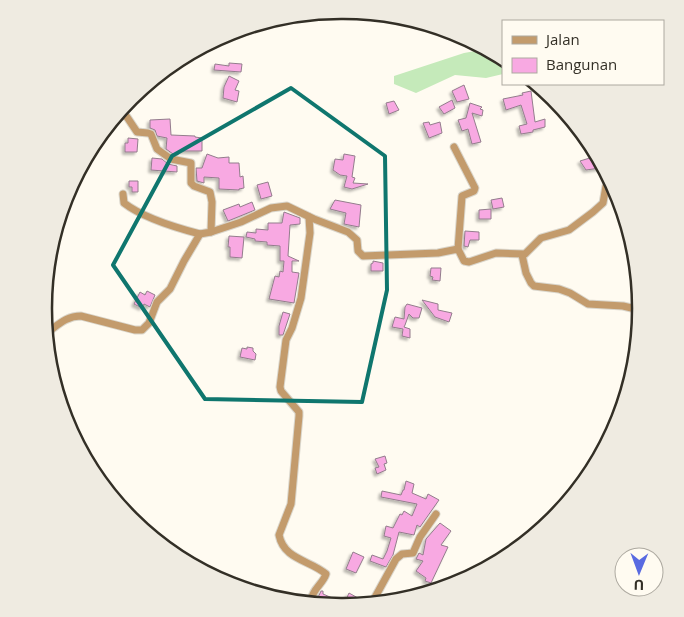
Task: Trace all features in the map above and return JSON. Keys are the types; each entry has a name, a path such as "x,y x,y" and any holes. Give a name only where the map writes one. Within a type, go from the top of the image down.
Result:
{"street":[{"path":"125,116 137,132 150,134 157,149 162,153 171,159 191,163 191,183 210,192 212,202 211,232"},
{"path":"454,147 475,188 474,191 462,196 458,249 467,262 496,252 522,255 529,252 541,238 569,230 593,212 603,203 606,188"},
{"path":"123,194 124,203 128,206 166,223 200,234 241,222 271,208 287,206 308,217 348,232 357,240 358,251 363,256 438,253 458,249"},
{"path":"308,217 310,233 301,298 292,328 286,340 280,387 281,391 299,412 299,416 291,504 279,535 284,547 291,555 326,574 325,578 313,592 312,597"},
{"path":"53,328 73,316 81,316 135,330 144,329 149,323 157,302 170,289 200,234"},
{"path":"522,255 526,273 534,286 559,288 588,304 632,308"},
{"path":"375,596 396,559 402,554 413,553 420,537 436,514"}],"highlighted area":[{"path":"291,88 385,156 387,290 362,402 205,399 113,265 172,156"}],"green space":[{"path":"474,51 487,58 502,67 502,74 486,78 455,75 416,93 394,84 394,76"}],"building":[{"path":"229,63 242,64 241,72 214,70 215,64 229,66"},
{"path":"229,76 239,81 235,90 239,91 237,102 223,98 224,87"},
{"path":"464,85 469,99 457,102 452,91"},
{"path":"531,91 535,122 545,119 545,127 521,134 519,126 527,124 521,105 506,110 503,99 523,95 522,93"},
{"path":"452,100 455,108 444,114 439,107"},
{"path":"394,101 399,110 389,114 386,103"},
{"path":"470,103 482,107 480,109 483,110 482,116 472,113 481,142 472,144 468,129 462,131 458,120 466,118"},
{"path":"170,119 171,135 202,138 202,151 178,151 178,155 166,149 167,138 157,136 155,130 150,128 150,120"},
{"path":"429,122 430,125 440,122 442,133 429,138 423,123"},
{"path":"128,138 138,139 137,152 125,152 125,143 128,143"},
{"path":"207,154 218,158 229,157 229,163 239,163 240,177 243,176 244,188 239,190 219,189 219,178 204,177 204,183 197,181 196,168 202,168"},
{"path":"344,154 355,156 352,177 355,178 353,183 368,184 352,189 344,187 347,176 340,175 333,170 335,159 343,160"},
{"path":"152,158 162,159 168,164 177,166 177,172 151,170"},
{"path":"589,158 596,169 586,170 580,161"},
{"path":"129,181 138,181 138,192 132,192 132,187 129,187"},
{"path":"268,182 272,196 261,199 257,185"},
{"path":"502,198 504,207 493,209 491,200"},
{"path":"335,200 361,205 359,227 344,224 346,213 330,209"},
{"path":"252,202 255,210 228,221 223,210 239,204 240,207"},
{"path":"491,209 491,219 479,219 479,210"},
{"path":"284,212 300,218 300,224 290,225 288,256 299,261 292,261 292,272 299,273 294,303 269,299 275,276 279,277 280,271 283,272 284,261 280,261 280,246 267,245 267,242 255,241 255,239 246,237 247,232 256,233 256,229 268,230 268,223 282,223"},
{"path":"465,231 479,232 479,240 470,240 468,247 464,246"},
{"path":"229,236 244,237 242,258 230,257 230,247 228,247"},
{"path":"373,261 383,263 383,271 371,271"},
{"path":"431,268 441,268 440,281 432,280 433,277 430,276"},
{"path":"147,291 155,295 150,307 144,304 142,308 134,304 140,292 145,295"},
{"path":"422,300 438,304 438,310 452,313 449,322 435,317"},
{"path":"407,304 422,308 419,318 413,318 409,314 404,327 410,329 410,338 402,336 403,329 392,327 395,317 404,319"},
{"path":"283,312 290,314 283,335 279,335 279,326"},
{"path":"247,347 253,348 256,354 255,360 240,357 242,348 247,349"},
{"path":"385,456 387,463 384,464 386,470 377,474 375,468 379,467 375,459"},
{"path":"406,481 414,484 412,493 426,499 428,494 439,500 420,527 417,525 414,535 399,532 393,555 386,567 370,561 372,555 383,559 387,551 391,538 384,536 386,526 393,528 400,514 402,515 404,511 412,516 417,504 381,497 382,491 401,495"},
{"path":"440,523 451,531 441,545 448,547 431,583 425,581 426,578 416,571 423,561 416,559 419,553 423,555 426,539"},
{"path":"353,552 364,557 356,573 346,569"},
{"path":"321,591 323,591 323,594 332,598 323,598 318,597"},
{"path":"349,593 358,598 347,598"}]}
